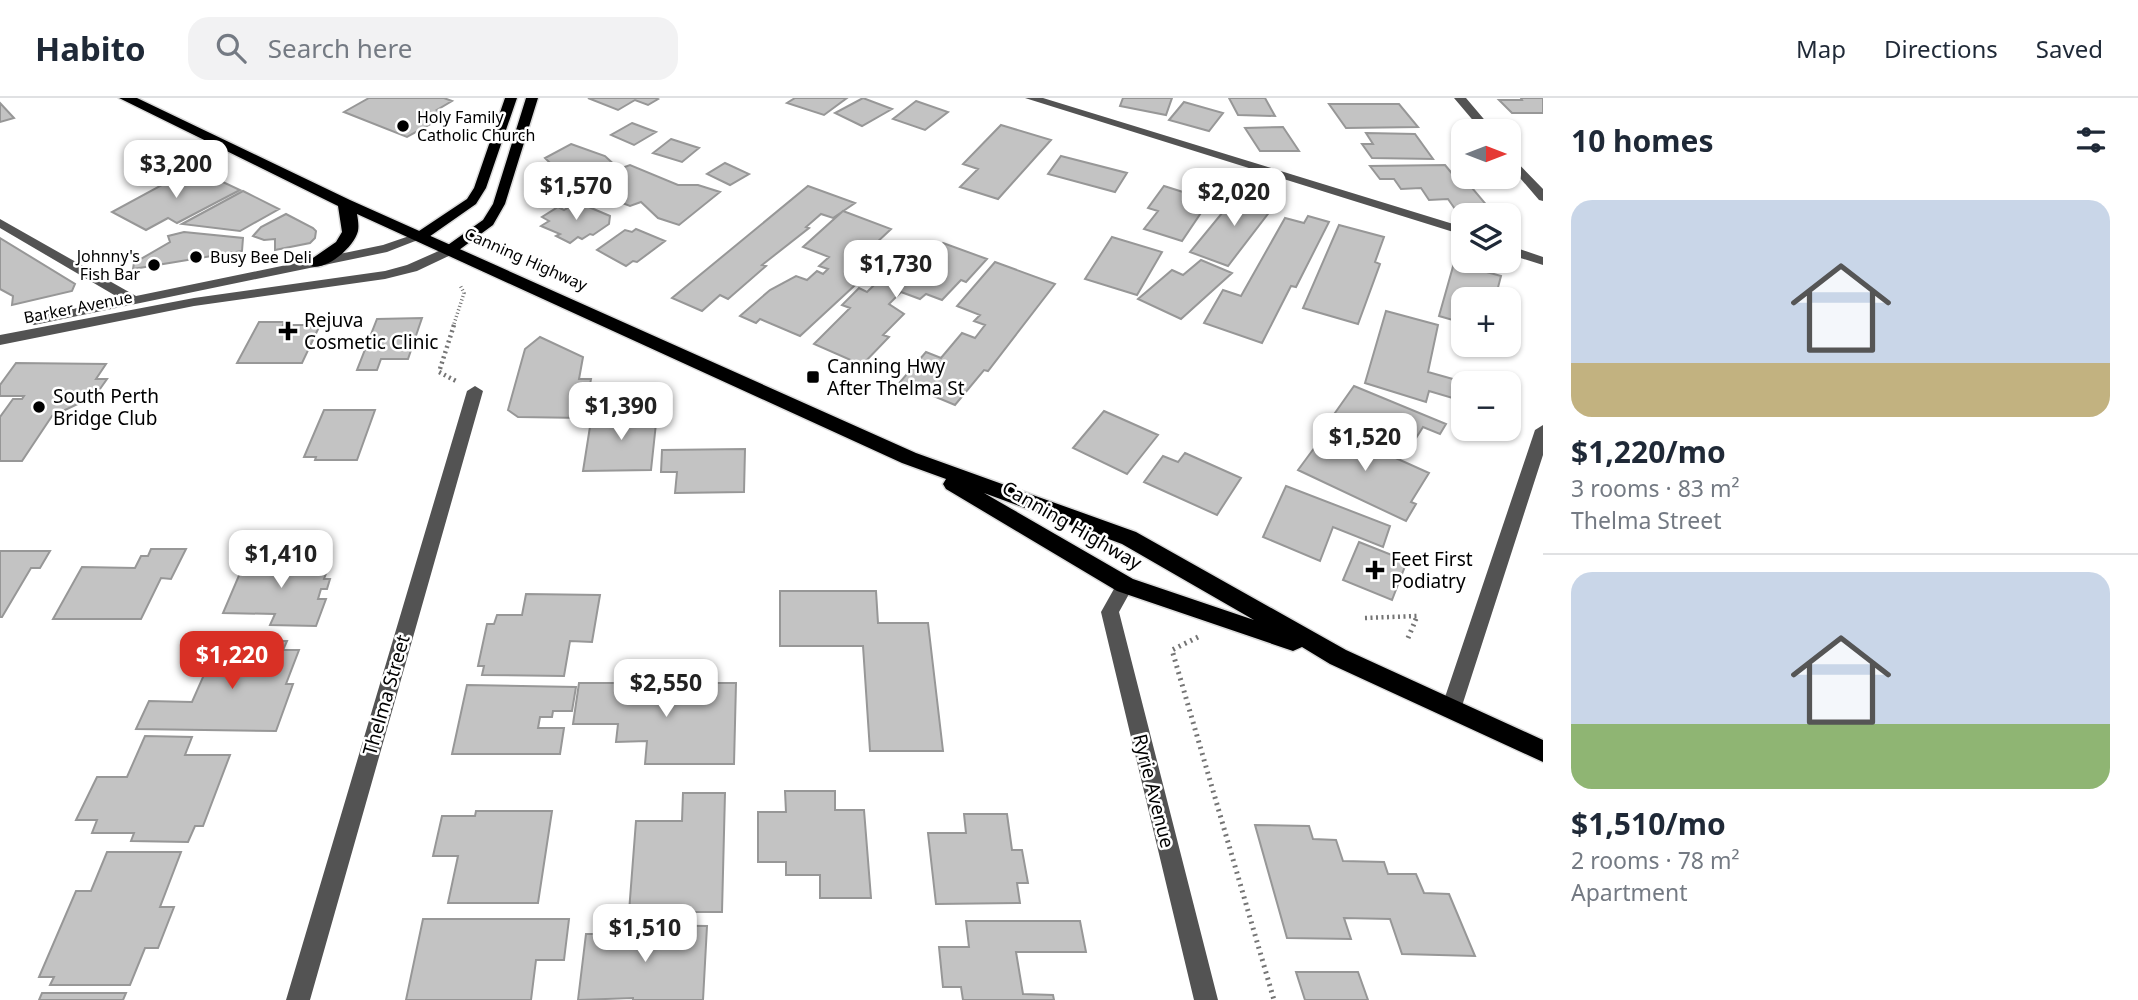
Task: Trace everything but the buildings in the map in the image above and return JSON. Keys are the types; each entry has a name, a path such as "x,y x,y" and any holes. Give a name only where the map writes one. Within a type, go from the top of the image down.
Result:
{"highway":[{"name":"Canning Highway","path":"126,98 345,203 908,458 1129,538 1338,657 1543,751"},
{"path":"316,263 342,245 351,234 353,220 345,203"},
{"name":"Canning Highway","path":"908,458 1125,585 1338,657"}],"main road":[{"path":"421,236 472,201 480,188 511,98"},
{"path":"450,250 488,222 499,204 532,98"}],"street":[{"path":"1031,98 1451,227"},
{"path":"1460,98 1478,119"},
{"path":"1521,171 1543,197"},
{"path":"0,223 131,299"},
{"name":"Barker Avenue","path":"0,328 387,248 421,236"},
{"path":"1521,244 1543,250 1543,262 1521,254"},
{"name":"Barker Avenue","path":"0,340 74,324 246,294 385,275 412,268 450,250"},
{"path":"246,294 247,276"},
{"name":"Thelma Street","path":"298,1000 475,391"},
{"path":"1451,709 1543,430"},
{"name":"Ryrie Avenue","path":"1125,585 1110,612 1206,1000"}],"path":[{"path":"460,285 464,293 439,372 475,391"},
{"path":"1365,618 1417,615 1408,638"},
{"path":"1208,632 1172,650 1274,1000"}],"place":[{"name":"Holy Family Catholic Church","path":"403,126"},
{"name":"Busy Bee Deli","path":"196,257"},
{"name":"Johnny's Fish Bar","path":"154,265"},
{"name":"Rejuva Cosmetic Clinic","path":"288,331"},
{"name":"Canning Hwy After Thelma St","path":"813,377"},
{"name":"South Perth Bridge Club","path":"39,407"},
{"name":"Feet First Podiatry","path":"1375,570"}]}
